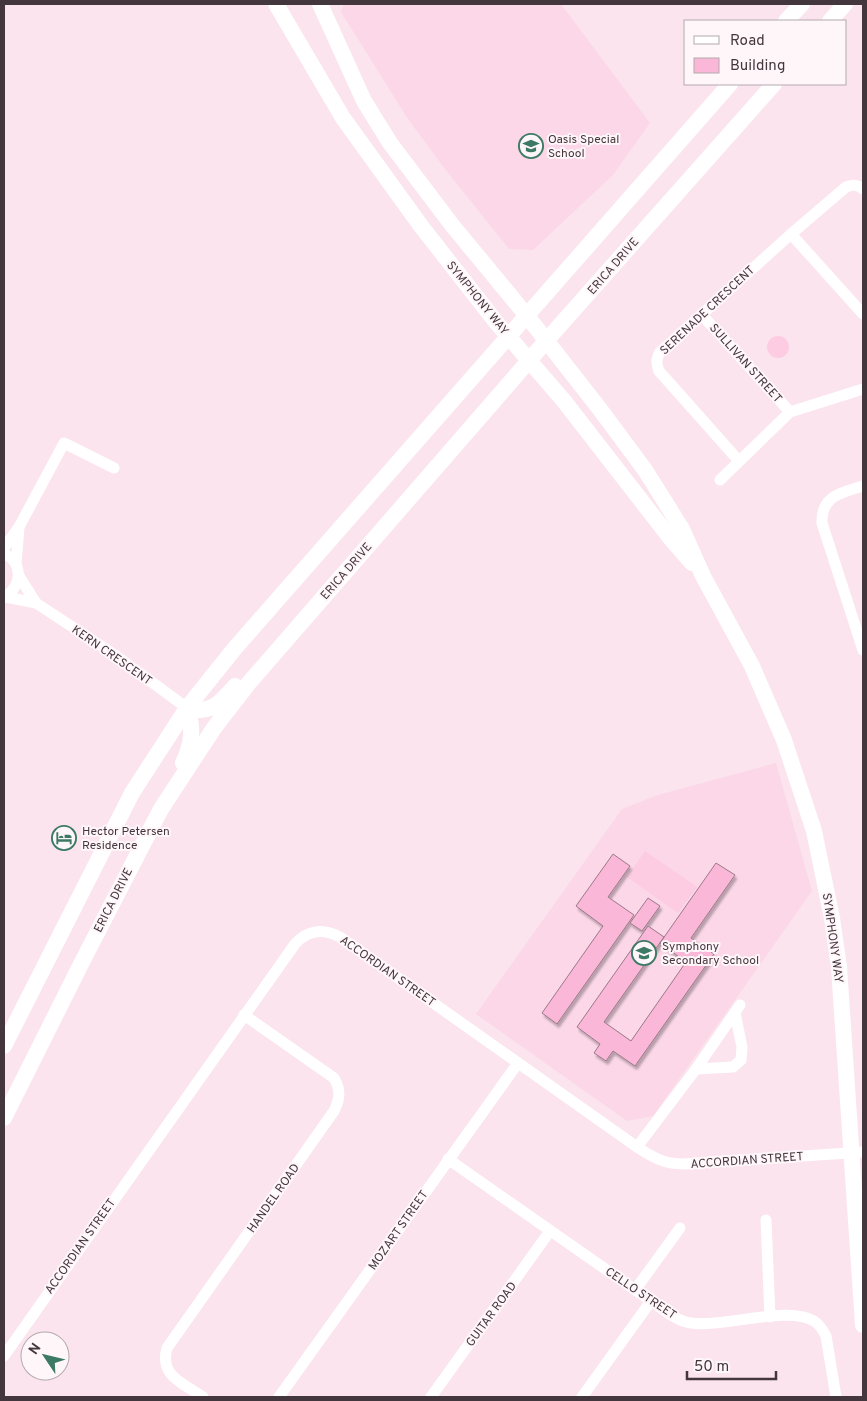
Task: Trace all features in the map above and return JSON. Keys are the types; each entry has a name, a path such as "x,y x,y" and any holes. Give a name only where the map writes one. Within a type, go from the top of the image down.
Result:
{"main road":[{"name":"SYMPHONY WAY","path":"277,4 319,79 367,152 421,226 564,401 671,539 703,576"},
{"name":"SYMPHONY WAY","path":"320,4 364,101 390,144 452,225 599,408 645,470 682,529 703,576 752,666 784,740 814,831 832,918 857,1153 863,1325"},
{"path":"787,20 802,4"},
{"path":"831,20 845,4"},
{"path":"4,1046 132,793 187,708 241,641 729,85"},
{"name":"ERICA DRIVE","path":"4,1118 112,903 170,795 214,728 248,684 546,341 773,85"},
{"path":"187,708 203,711 218,703 270,646 321,600"},
{"path":"170,795 189,750 192,732 191,719 187,708"}],"street":[{"name":"SERENADE CRESCENT","path":"739,461 659,371 657,364 660,352 846,187 858,185 863,189"},
{"path":"791,234 863,314"},
{"name":"SULLIVAN STREET","path":"702,314 790,412"},
{"path":"720,480 790,412 863,389"},
{"path":"4,548 19,527 64,443 114,468"},
{"path":"863,486 835,496 823,509 822,516 822,523 863,650"},
{"name":"KERN CRESCENT","path":"19,527 16,564 19,576 36,603"},
{"path":"4,554 16,564"},
{"path":"5,597 15,588 19,576"},
{"name":"KERN CRESCENT","path":"5,597 36,603 115,655 187,708"},
{"name":"ACCORDIAN STREET","path":"4,1356 244,1015 300,939 310,932 326,931 340,937 636,1147 659,1161 674,1164 724,1162 857,1153"},
{"path":"636,1147 696,1069 737,1009 742,1047 741,1060 733,1067 696,1069"},
{"name":"HANDEL ROAD","path":"202,1397 169,1374 164,1357 167,1348 334,1111 340,1093 334,1078 244,1015"},
{"name":"MOZART STREET","path":"279,1397 518,1063"},
{"name":"CELLO STREET","path":"448,1160 675,1317 690,1323 800,1316 816,1322 826,1336 836,1397"},
{"path":"766,1220 770,1317"},
{"path":"635,1290 680,1228"},
{"name":"GUITAR ROAD","path":"431,1397 550,1231"},
{"path":"582,1397 651,1301"}],"shaded area":[{"name":"Oasis Special School","path":"344,4 561,4 650,123 613,175 533,250 509,249 408,119 341,12"},
{"path":"774,336 782,336 789,343 789,351 782,358 774,358 767,351 767,343"},
{"name":"Symphony Secondary School","path":"776,763 812,891 653,1116 627,1121 476,1014 622,809 658,795"},
{"path":"645,851 697,887 678,913 627,877"}],"building":[{"path":"613,854 630,866 608,897 634,915 557,1024 542,1013 603,926 576,906"},
{"path":"716,863 735,875 691,938 714,954 635,1066 613,1051 606,1061 594,1053 600,1044 577,1027 648,926 664,937 604,1022 631,1041 686,962 660,943"},
{"path":"648,898 660,906 642,931 630,923"}],"place":[{"name":"Oasis Special School","path":"531,146"},
{"name":"Hector Petersen Residence","path":"64,838"},
{"name":"Symphony Secondary School","path":"644,953"}]}
